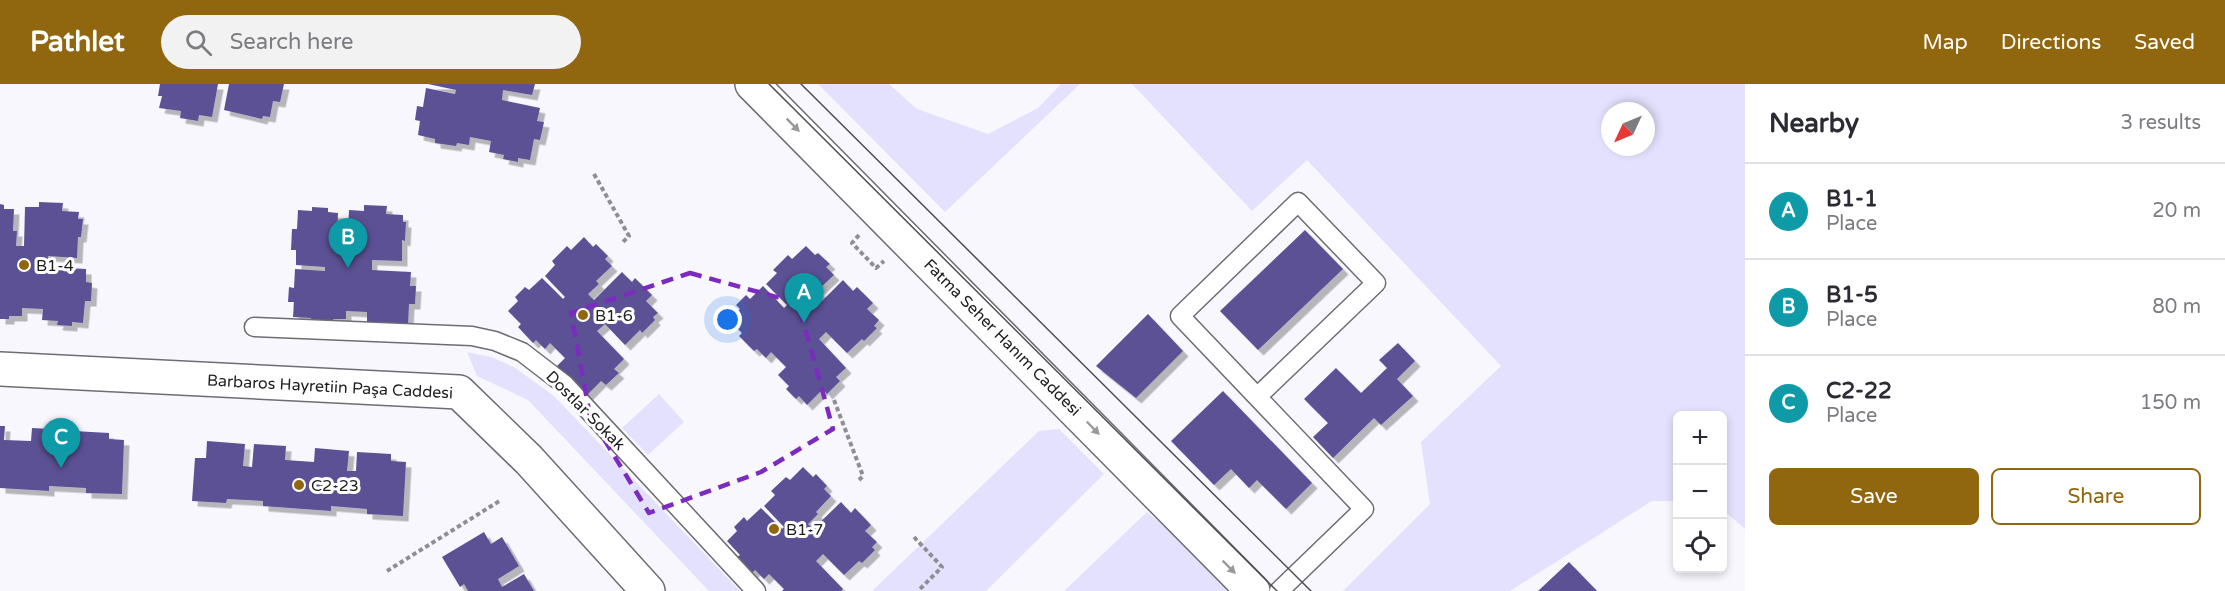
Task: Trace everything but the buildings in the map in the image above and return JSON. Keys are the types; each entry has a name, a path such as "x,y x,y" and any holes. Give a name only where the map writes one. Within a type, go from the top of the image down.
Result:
{"street":[{"name":"Fatma Seher Hanım Caddesi","path":"752,84 1253,591"},
{"name":"Barbaros Hayretiin Paşa Caddesi","path":"0,369 459,392 529,460 648,591"}],"lane":[{"path":"1258,396 1376,283 1298,202 1180,316 1364,509 1279,591"},
{"name":"Dostlar Sokak","path":"254,327 472,336 495,341 522,352 565,385 756,591"}],"path":[{"path":"594,174 629,236 623,242"},
{"path":"834,400 863,476 859,480"},
{"path":"387,571 501,500"},
{"path":"914,537 942,567 918,591"}],"highlighted area":[{"path":"690,273 798,303 833,429 761,472 649,513 590,416 571,313"}],"shaded area":[{"path":"818,84 889,84 917,109 988,134 1038,108 1061,84 1080,84 945,212"},
{"path":"1132,84 1745,84 1745,529 1727,513 1727,411 1673,411 1673,501 1652,501 1510,591 1343,591 1430,504 1421,442 1501,366 1307,160 1252,211"},
{"path":"467,352 491,357 514,367 554,396 740,591 709,591 528,400 477,376"},
{"path":"659,394 684,422 648,455 622,428"},
{"path":"1059,429 1104,474 986,591 872,591 1039,431"},
{"path":"1147,512 1187,545 1232,591 1064,591"}],"tram line":[{"path":"769,84 1277,591"},
{"path":"801,84 1311,591"}],"place":[{"name":"B1-4","path":"24,265"},
{"name":"B1-5","path":"348,268"},
{"name":"B1-6","path":"583,315"},
{"name":"B1-1","path":"804,323"},
{"name":"C2-22","path":"61,468"},
{"name":"C2-23","path":"299,485"},
{"name":"B1-7","path":"774,529"}]}
